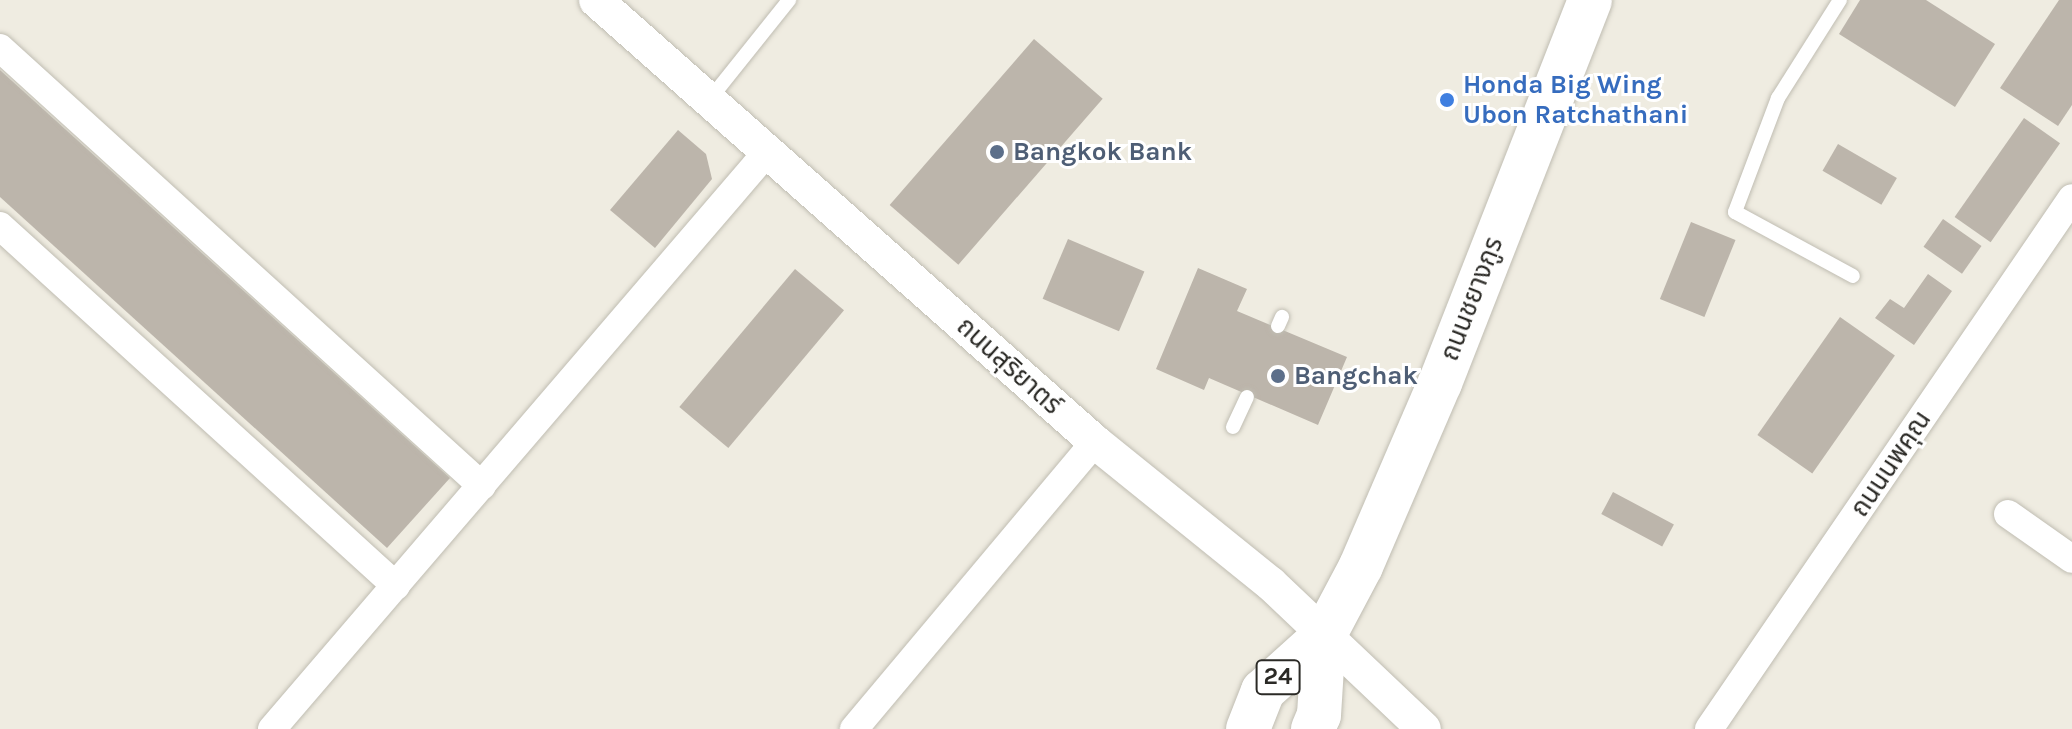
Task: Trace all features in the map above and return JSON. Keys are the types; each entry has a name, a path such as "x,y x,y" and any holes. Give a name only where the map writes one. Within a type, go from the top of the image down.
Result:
{"main road":[{"name":"ถนนชยางกูร","path":"1248,729 1263,691 1324,636 1361,566 1440,383 1590,0"},
{"name":"ถนนชยางกูร","path":"1313,729 1319,715 1324,636"}],"street":[{"name":"ถนนสุริยาตร์","path":"596,0 1095,442 1251,567 1424,729"},
{"path":"0,48 482,486"},
{"path":"272,729 768,151"},
{"name":"ถนนนพคุณ","path":"1709,729 2072,198"},
{"path":"0,226 396,586"},
{"path":"854,729 1095,442"},
{"path":"2008,514 2072,559"}],"lane":[{"path":"710,99 789,0"},
{"path":"1840,0 1778,98 1735,212 1853,276"},
{"path":"1233,427 1247,397"}],"building":[{"path":"1860,0 1926,0 1995,44 1955,107 1839,34"},
{"path":"2059,0 2072,0 2072,105 2058,126 2000,88"},
{"name":"Bangkok Bank","path":"1034,39 1103,99 958,265 890,205"},
{"path":"0,70 450,478 387,548 0,197"},
{"path":"2024,118 2060,143 1991,242 1955,217"},
{"path":"678,130 706,154 712,179 655,248 610,210"},
{"path":"1838,144 1897,178 1881,205 1822,171"},
{"path":"1943,219 1982,246 1962,274 1923,247"},
{"path":"1691,222 1736,240 1704,317 1660,299"},
{"path":"1068,239 1144,271 1119,331 1043,299"},
{"path":"1198,268 1247,289 1237,311 1347,357 1318,425 1209,378 1204,390 1156,369"},
{"path":"795,269 844,310 728,448 679,407"},
{"path":"1928,274 1952,291 1914,345 1875,318 1890,299 1904,308"},
{"path":"1840,317 1895,355 1812,473 1757,435"},
{"path":"1613,492 1674,524 1662,546 1601,514"}],"place":[{"name":"Honda Big Wing Ubon Ratchathani","path":"1447,100"},
{"name":"Bangkok Bank","path":"997,152"},
{"name":"Bangchak","path":"1278,376"}]}
